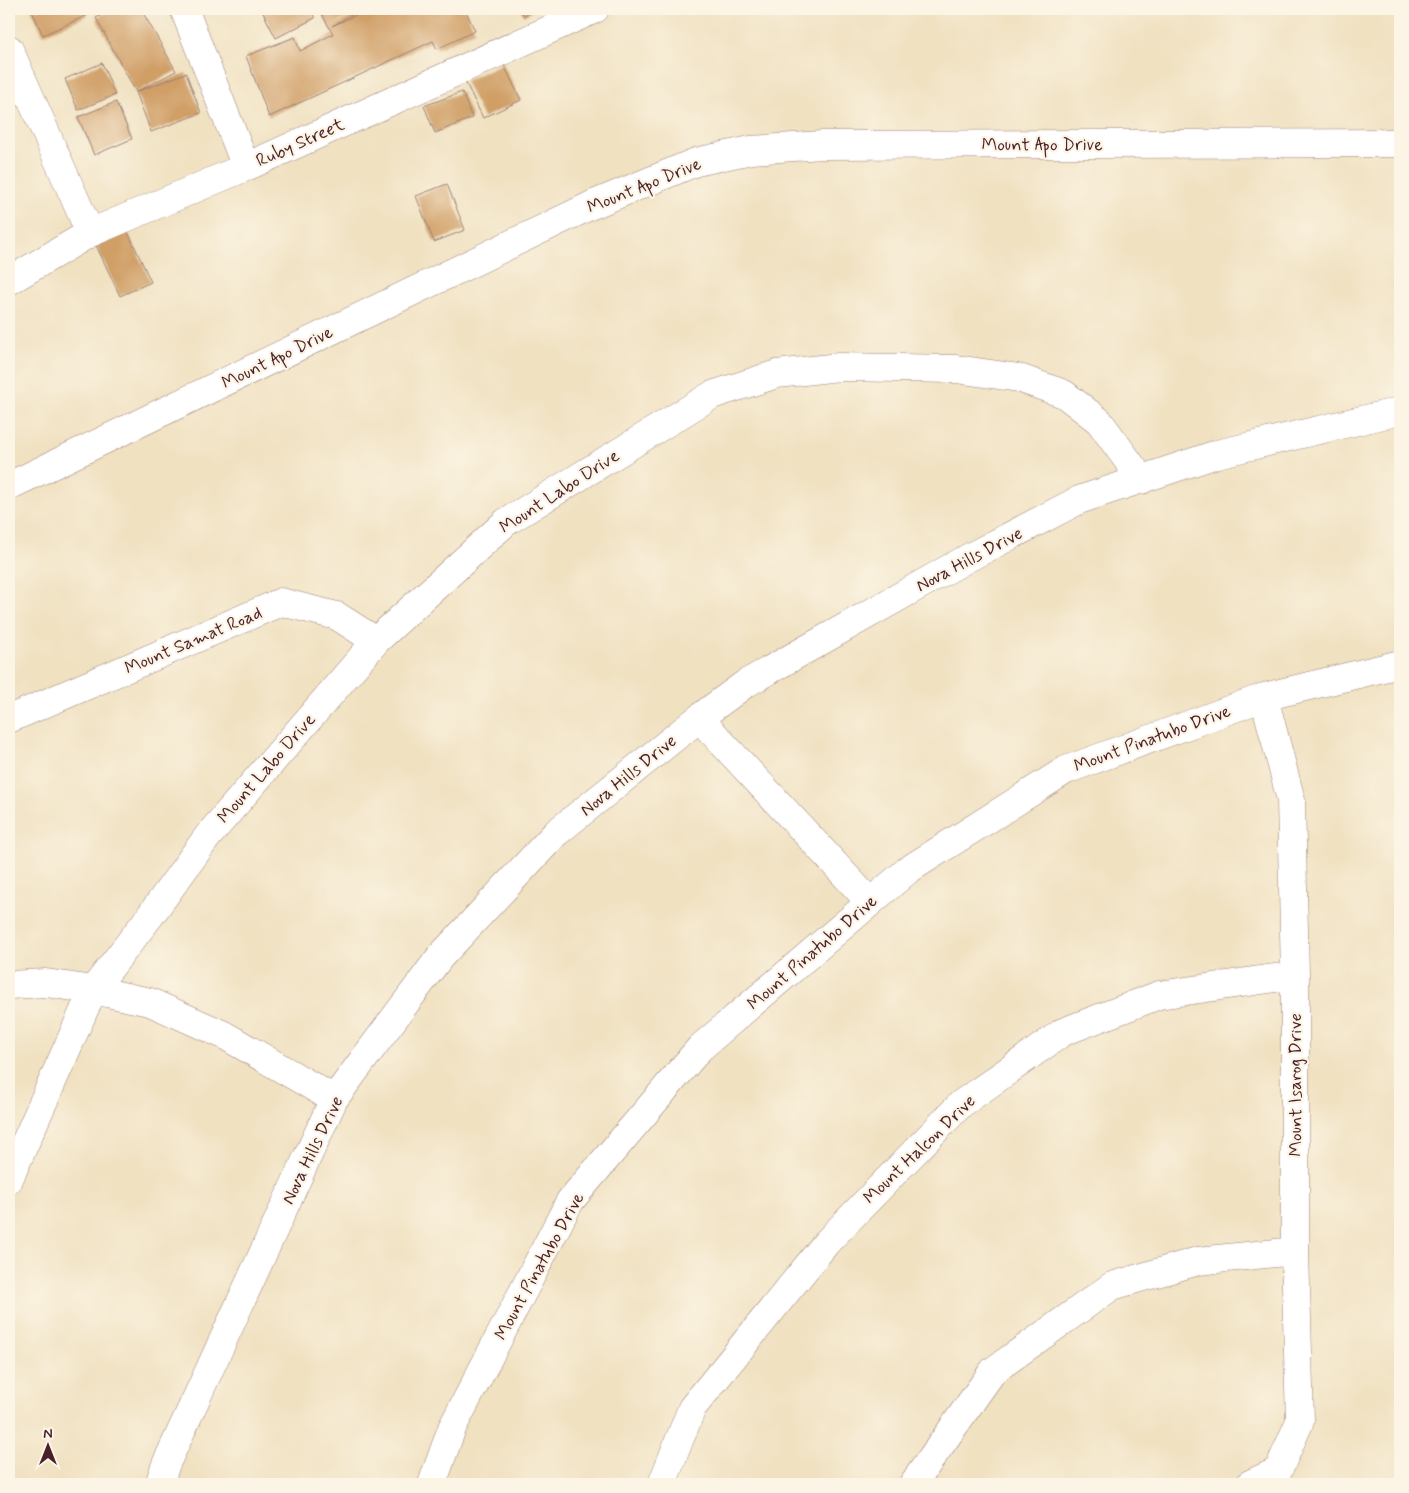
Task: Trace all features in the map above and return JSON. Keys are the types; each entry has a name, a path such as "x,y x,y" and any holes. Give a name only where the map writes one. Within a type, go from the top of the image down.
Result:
{"street":[{"path":"184,9 246,167"},
{"name":"Ruby Street","path":"9,281 90,233 246,167 594,9"},
{"path":"9,49 90,233"},
{"name":"Mount Apo Drive","path":"9,486 592,205 696,162 751,150 822,145 1400,143"},
{"name":"Mount Labo Drive","path":"9,1179 93,990 208,836 376,641 506,522 712,395 777,374 839,367 956,369 1019,378 1064,394 1099,421 1142,480"},
{"name":"Nova Hills Drive","path":"159,1484 190,1410 334,1099 440,957 556,833 698,718 745,684 966,559 1079,500 1217,454 1400,411"},
{"name":"Mount Samat Road","path":"9,719 281,602 337,616 376,641"},
{"name":"Mount Pinatubo Drive","path":"432,1484 452,1428 570,1201 700,1048 870,902 908,870 1066,770 1264,697 1400,664"},
{"name":"Mount Isarog Drive","path":"1250,1484 1278,1471 1300,1421 1295,1251 1295,975 1291,800 1264,697"},
{"path":"698,718 870,902"},
{"name":"Mount Halcon Drive","path":"662,1484 692,1408 827,1242 961,1104 1063,1032 1159,995 1295,975"},
{"path":"9,985 46,983 93,990 150,1002 224,1034 334,1099"},
{"path":"913,1484 994,1371 1112,1286 1198,1261 1295,1251"}],"building":[{"path":"31,9 85,9 88,15 43,35"},
{"path":"113,9 141,9 176,71 136,92 96,18"},
{"path":"261,9 310,9 315,18 276,38"},
{"path":"319,9 361,9 332,26 369,9 465,9 475,31 437,49 433,41 269,117 246,56 295,37 300,51 333,34"},
{"path":"520,9 536,9 524,16"},
{"path":"102,63 115,95 78,110 65,79"},
{"path":"503,63 521,100 483,118 465,81"},
{"path":"186,73 201,113 151,132 136,92"},
{"path":"462,92 472,118 435,133 424,106"},
{"path":"116,102 132,139 94,155 78,117"},
{"path":"447,184 465,230 434,242 416,196"},
{"path":"127,230 151,282 120,296 96,245"}]}
